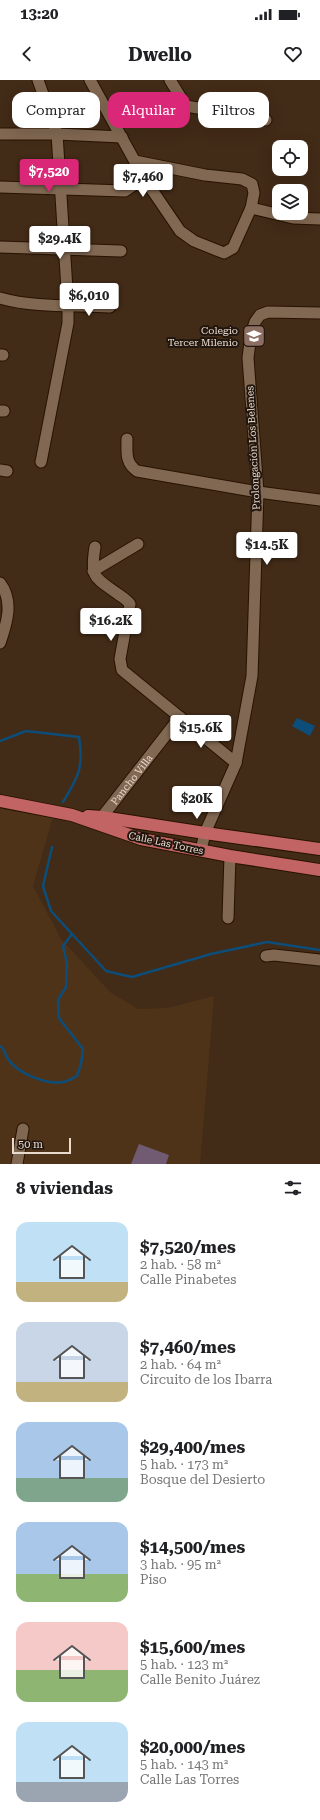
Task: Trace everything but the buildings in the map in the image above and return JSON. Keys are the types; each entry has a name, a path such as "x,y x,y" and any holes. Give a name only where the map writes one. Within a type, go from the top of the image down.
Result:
{"main road":[{"name":"Calle Las Torres","path":"0,801 101,821 205,833 320,849"},
{"name":"Calle Las Torres","path":"101,821 141,839 230,856 320,870"}],"street":[{"path":"38,80 57,134 68,305 68,323 41,462"},
{"path":"90,80 144,178 180,231 194,241 218,252 224,253 233,248 251,208 254,193 252,184 242,179 205,175 135,161"},
{"path":"170,80 186,106 198,108"},
{"path":"0,134 57,134 122,137"},
{"path":"0,187 125,191 144,178"},
{"path":"251,208 293,218 320,219"},
{"path":"0,247 121,251"},
{"path":"0,298 68,305 110,307"},
{"name":"Prolongación Los Belenes","path":"201,850 205,833 236,763 252,676 258,492 248,358 251,334 255,322 260,315 268,312 320,313"},
{"path":"127,439 126,456 132,468 136,471 258,492 320,500"},
{"path":"93,571 138,544"},
{"path":"95,547 93,571 97,579 130,604 120,659 122,670 236,763"},
{"path":"0,583 9,603 6,625 0,643"},
{"name":"Pancho Villa","path":"101,821 180,717"},
{"path":"228,918 230,856"},
{"path":"266,956 274,955 320,960"},
{"path":"17,1164 23,1129"}],"shaded area":[{"path":"0,806 53,817 33,886 61,939 110,992 138,1009 168,1008 214,996 200,1164 0,1164"}],"water":[{"path":"297,718 315,726 310,736 292,726"}],"waterway":[{"path":"0,741 26,731 79,737 81,757 80,765 73,786 63,802"},
{"path":"52,847 43,886 51,911 106,971 132,977 211,954 267,942 320,950"},
{"path":"0,1046 12,1064 32,1077 48,1082 56,1082 66,1081 77,1076 81,1064 83,1049 59,1018 58,1000 66,987 67,964 63,946 72,934"}],"place":[{"name":"Colegio Tercer Milenio","path":"254,336"}]}
